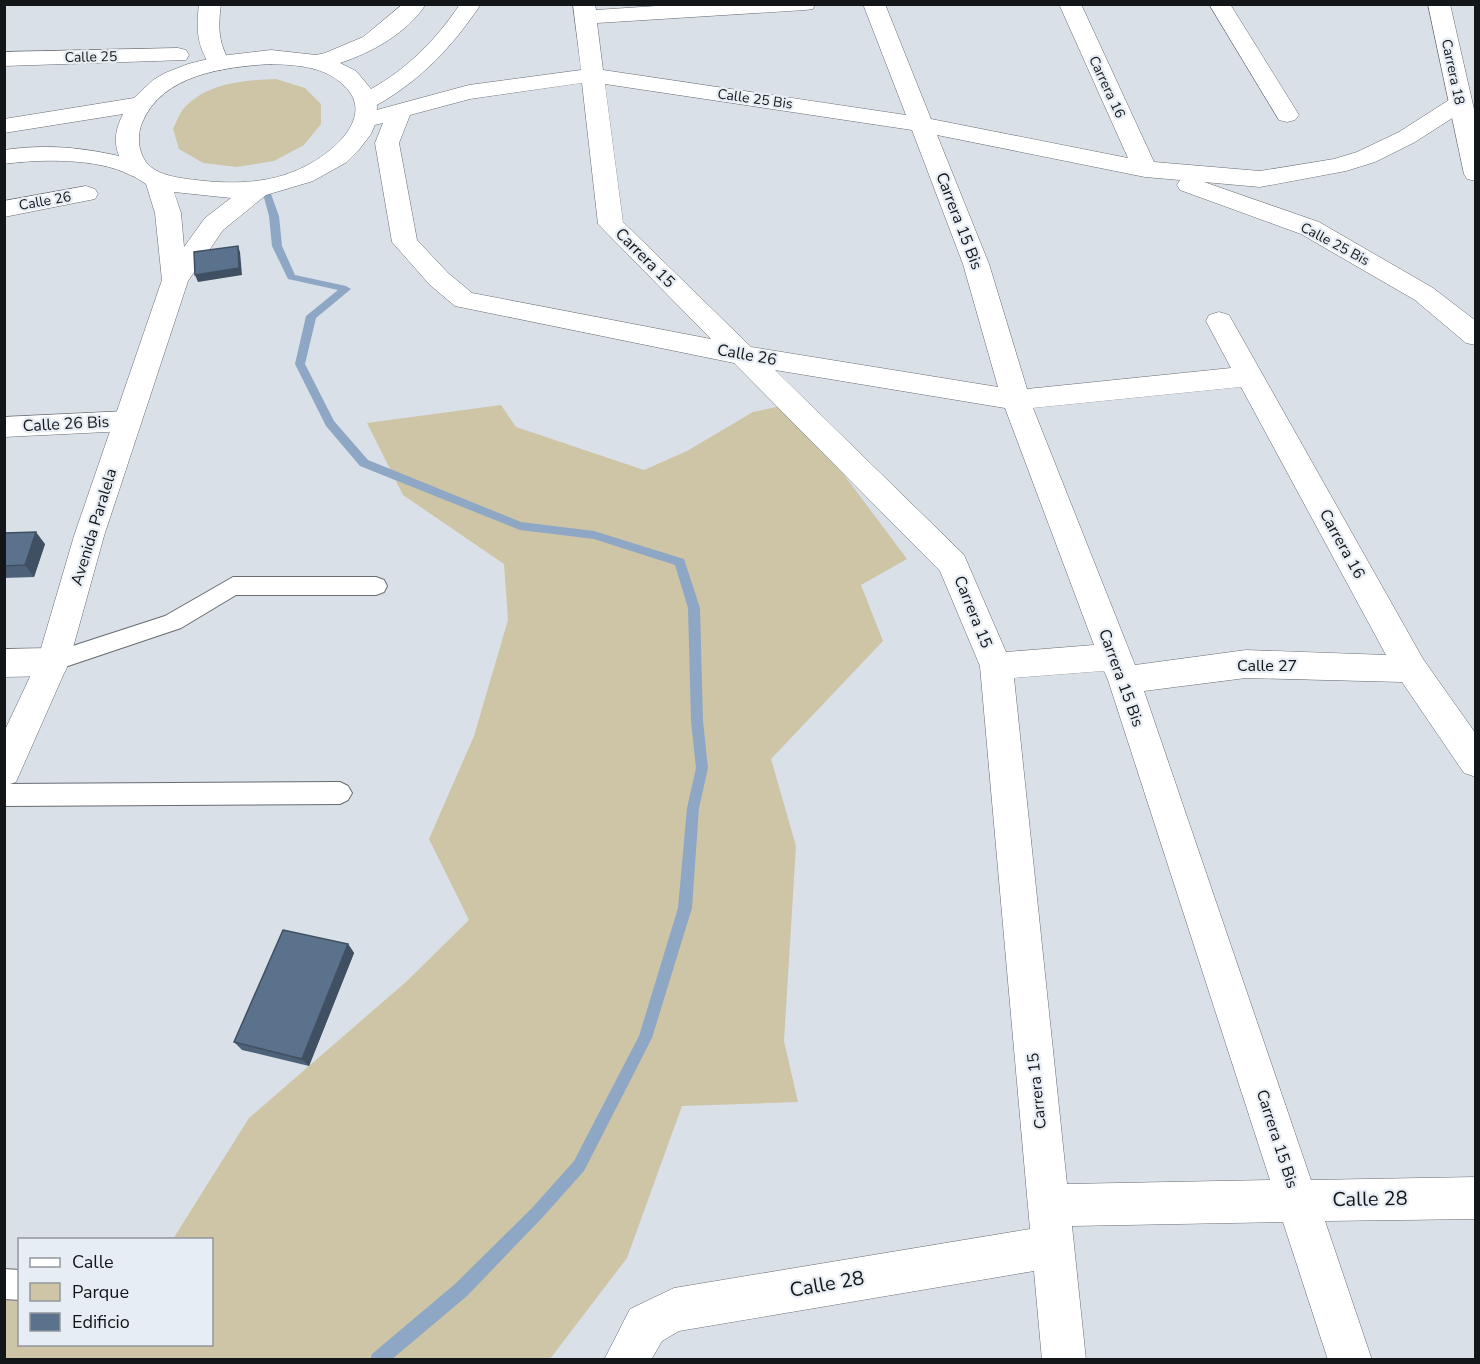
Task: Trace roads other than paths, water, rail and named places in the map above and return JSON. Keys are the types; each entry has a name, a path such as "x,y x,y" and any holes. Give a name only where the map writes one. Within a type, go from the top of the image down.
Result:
{"street":[{"path":"210,4 206,29 211,52 220,63"},
{"path":"316,62 355,51 378,38 416,4"},
{"path":"4,157 52,152 86,154 202,189 258,189 301,177 341,155 355,140 367,110 435,51 471,4"},
{"path":"584,11 805,4"},
{"name":"Carrera 15 Bis","path":"874,4 976,264 1016,400 1119,668 1350,1359"},
{"name":"Carrera 16","path":"1070,4 1145,169"},
{"path":"1219,4 1287,115"},
{"name":"Carrera 18","path":"1439,4 1476,174"},
{"name":"Carrera 15","path":"584,11 611,224 953,564 996,666 1051,1247 1064,1359"},
{"path":"173,78 178,55 206,29"},
{"name":"Calle 25","path":"4,59 178,55"},
{"path":"4,126 142,105 173,78 220,63 271,57 316,62 335,68 349,77 367,110"},
{"name":"Calle 25 Bis","path":"367,110 400,110 469,92 592,75 921,124 1145,169 1260,179 1337,166 1366,157 1407,137 1460,103"},
{"name":"Avenida Paralela","path":"142,105 133,115 126,140 129,156 148,174 168,213 176,280"},
{"name":"Calle 26","path":"400,110 387,143 405,242 439,279 464,300 742,355 1016,400 1250,376"},
{"name":"Calle 25 Bis","path":"1145,169 1310,228 1424,294 1476,336"},
{"name":"Avenida Paralela","path":"4,771 53,662 89,536 176,280 214,224 258,189"},
{"name":"Calle 26","path":"4,209 86,194"},
{"name":"Carrera 16","path":"1219,321 1411,669 1476,762"},
{"name":"Calle 26 Bis","path":"4,427 128,421"},
{"path":"4,663 53,662"},
{"name":"Calle 27","path":"996,666 1119,668 1246,664 1411,669"},
{"name":"Calle 28","path":"1048,1205 1476,1198"},
{"name":"Calle 28","path":"626,1359 646,1325 674,1310 1051,1247"}],"lane":[{"path":"53,662 172,622 233,586 376,586"},
{"path":"4,795 340,793"}],"waterway":[{"path":"267,194 274,216 277,246 291,277 346,289 311,316 300,364 330,423 364,463 520,526 594,535 680,562 694,608 697,721 702,768 693,808 685,908 645,1038 579,1166 537,1213 461,1290 378,1360"}]}
